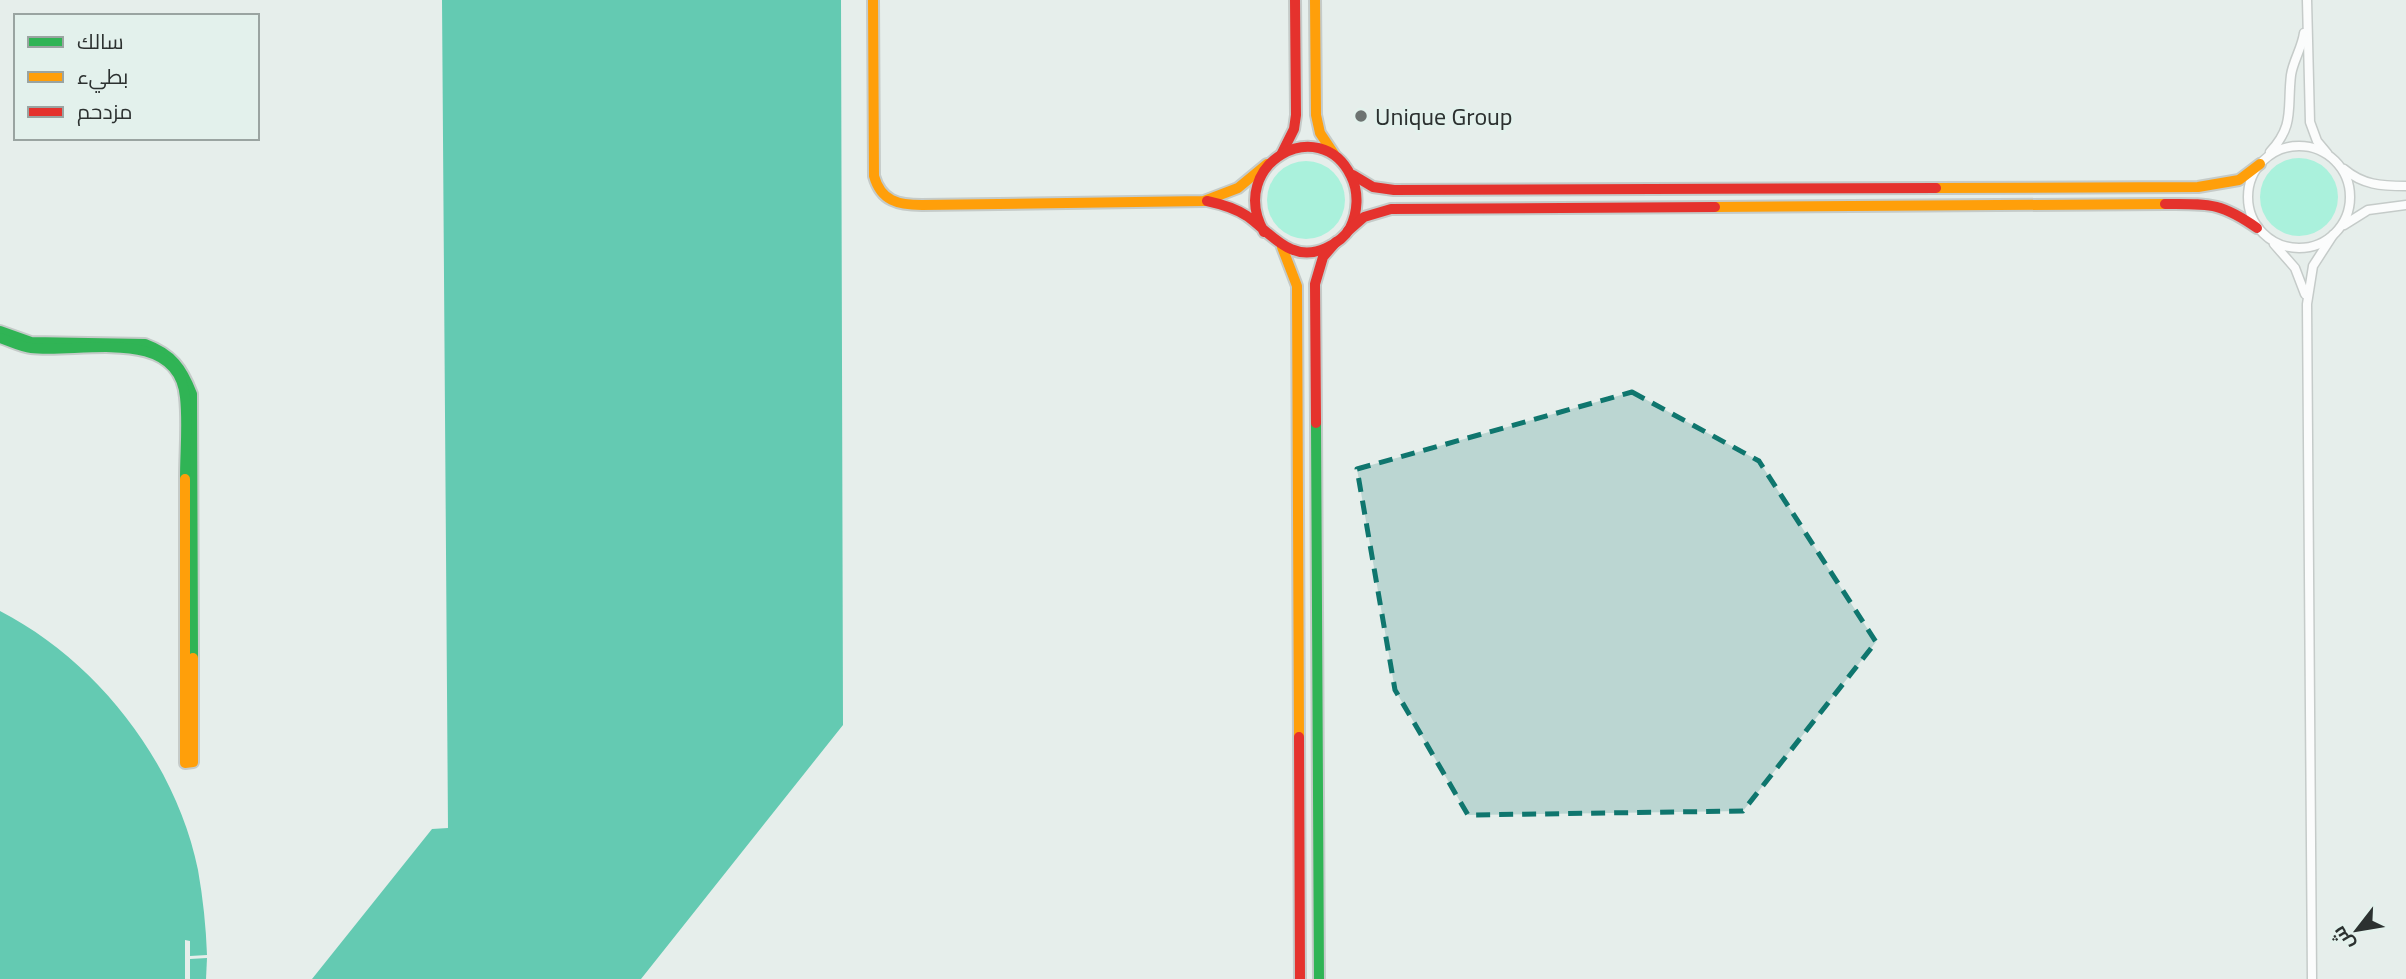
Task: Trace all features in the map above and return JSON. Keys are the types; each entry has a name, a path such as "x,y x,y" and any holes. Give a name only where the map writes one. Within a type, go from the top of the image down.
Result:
{"street":[{"path":"873,0 874,176 879,192 890,202 922,205 1204,201 1236,191 1250,183 1267,163 1282,153 1306,147 1325,151 1338,159"},
{"path":"1282,153 1294,130 1296,115 1295,0"},
{"path":"1315,0 1316,115 1320,133 1353,176 1373,187 1394,190 2199,187 2239,180 2263,160 2283,138 2289,122 2291,75 2303,40 2307,13"},
{"path":"2307,0 2310,122 2317,141 2329,156 2356,179 2370,184 2406,186"},
{"path":"2308,304 2295,268 2260,232 2247,205 2248,186 2263,160 2289,146 2311,146 2329,156"},
{"path":"1264,232 1254,210 1254,186 1267,163"},
{"path":"2342,168 2350,187 2350,207 2342,227"},
{"path":"1348,231 1357,214 1358,194 1353,176"},
{"path":"1204,201 1248,216 1282,247 1304,253 1325,249 1336,242"},
{"path":"1319,979 1315,284 1323,257 1364,218 1391,209 2196,205 2230,209 2279,245 2303,249 2327,241 2342,227 2368,210 2406,205"},
{"path":"2312,979 2308,304 2313,266 2333,235"},
{"path":"1282,247 1297,286 1300,979"},
{"path":"0,331 32,342 136,342 173,358 185,374 192,394 189,762 186,395 179,377 169,363 136,348 30,348 0,338"}],"highlighted area":[{"path":"1632,392 1759,461 1876,642 1743,811 1468,815 1395,690 1357,469"}],"shaded area":[{"path":"442,0 841,0 843,725 641,979 312,979 432,829 448,828"},
{"path":"2299,158 2314,161 2327,169 2335,182 2338,197 2335,212 2327,225 2314,233 2299,236 2284,233 2271,225 2263,212 2260,197 2263,182 2271,169 2284,161"},
{"path":"1306,161 1321,164 1333,173 1342,185 1345,200 1342,215 1333,227 1321,236 1306,239 1291,236 1279,227 1270,215 1267,200 1270,185 1279,173 1291,164"},
{"path":"0,611 69,657 99,686 127,719 151,754 171,791 187,830 198,870 206,934 207,955 190,956 190,941 185,940 185,979 0,979"},
{"path":"207,958 206,979 190,979 190,959"}],"traffic: fast":[{"path":"0,331 31,342 145,344 169,357 184,377 192,394 193,658"},
{"path":"0,338 31,348 99,347 146,351 165,360 178,374 185,397 185,479"},
{"path":"1316,423 1319,979"}],"traffic: slow":[{"path":"873,0 874,176 881,191 892,200 922,205 1204,201 1238,188 1267,164"},
{"path":"1315,0 1316,115 1320,133 1334,154"},
{"path":"1936,188 2198,187 2239,180 2260,164"},
{"path":"1715,207 2165,204"},
{"path":"1282,247 1297,286 1299,737"},
{"path":"185,479 185,763 193,762 193,658"}],"traffic: jam":[{"path":"1282,153 1294,129 1296,115 1295,0"},
{"path":"1207,201 1242,213 1256,223 1265,231 1283,245 1292,250 1314,252 1326,248 1340,240 1348,231 1356,209 1354,182 1337,157 1319,148 1300,148 1282,154 1267,168 1257,186 1256,207 1264,232"},
{"path":"1353,175 1373,187 1394,190 1936,188"},
{"path":"2165,204 2214,206 2233,213 2257,228"},
{"path":"1348,231 1364,217 1391,209 1715,207"},
{"path":"1316,423 1315,284 1323,257 1336,242"},
{"path":"1299,737 1300,979"}],"place":[{"name":"Unique Group","path":"1361,116"}]}
